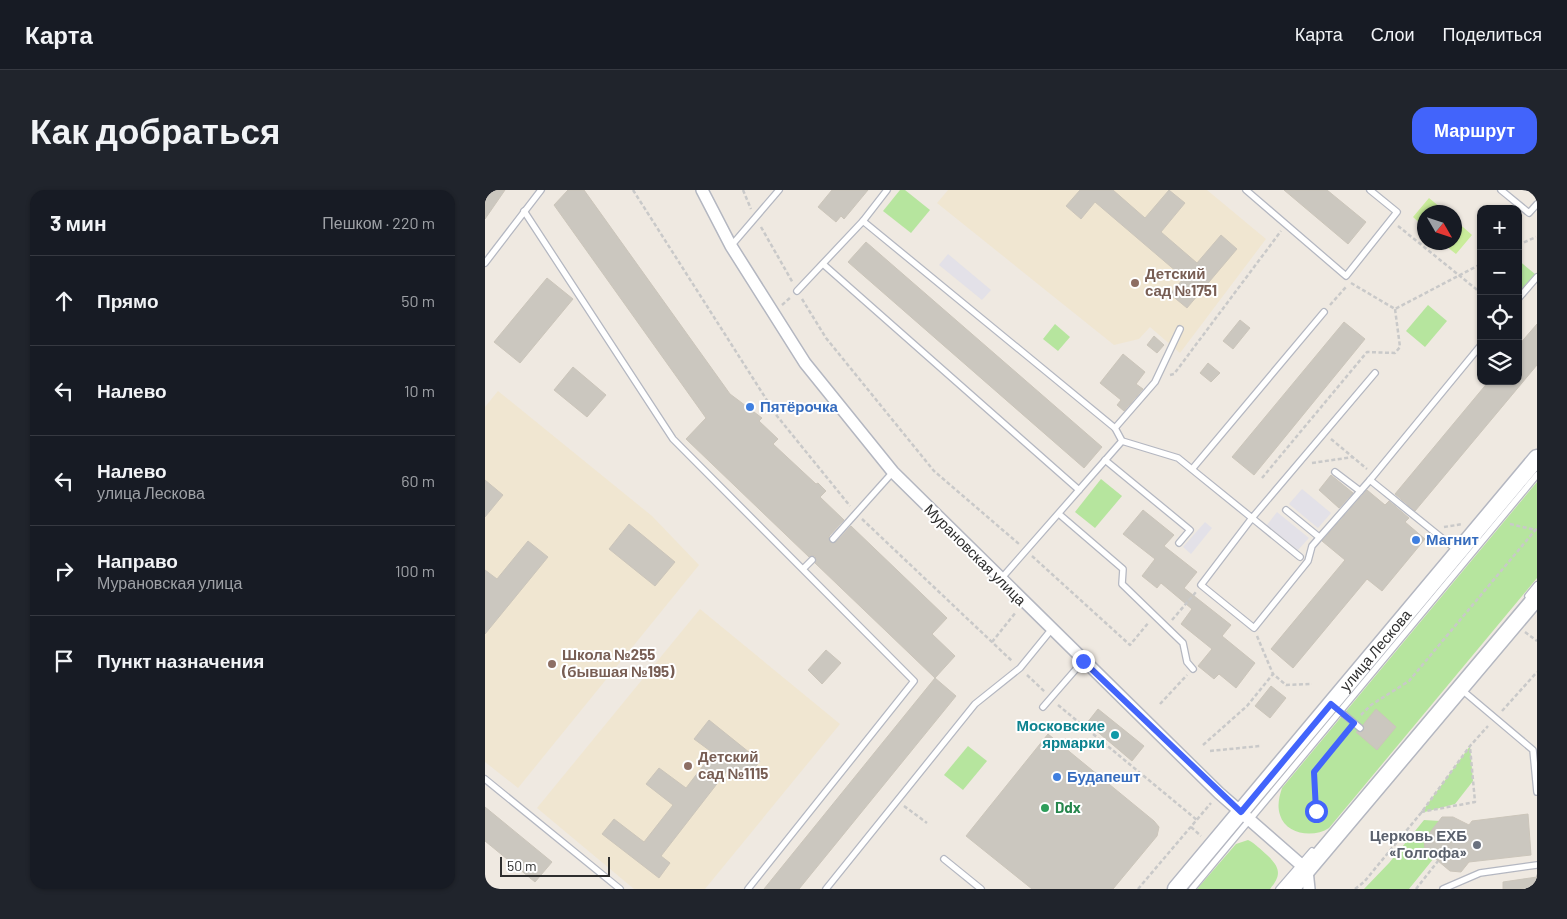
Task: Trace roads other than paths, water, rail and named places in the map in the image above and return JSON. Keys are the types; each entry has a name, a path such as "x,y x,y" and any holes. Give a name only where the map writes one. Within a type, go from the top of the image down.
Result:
{"main road":[{"name":"улица Лескова","path":"1176,889 1246,817 1336,708 1458,551 1537,458"},
{"path":"1291,889 1303,868 1460,689 1531,598"}],"street":[{"name":"Мурановская улица","path":"702,190 731,246 805,364 893,472 1083,661 1246,817 1303,868"},
{"path":"1303,868 1309,889"}],"lane":[{"path":"485,263 541,190"},
{"path":"731,246 779,190"},
{"path":"797,291 863,221 887,190"},
{"path":"1246,190 1346,276 1397,212 1369,190"},
{"path":"1501,190 1529,213 1537,204"},
{"path":"524,210 673,439 804,568 914,681 748,889"},
{"path":"863,221 1115,428 1122,441 1178,458 1193,468 1300,557"},
{"path":"823,264 1079,490"},
{"path":"1522,295 1537,277"},
{"path":"1193,468 1324,312"},
{"path":"1115,428 1155,382 1180,329"},
{"path":"1375,373 1252,518 1201,585 1254,628 1307,560 1312,546 1319,537 1372,477 1477,350"},
{"path":"1001,580 1122,441"},
{"path":"1105,460 1190,530 1179,543"},
{"path":"833,539 893,472"},
{"path":"1335,472 1360,491"},
{"name":"улица Лескова","path":"1336,708 1537,474"},
{"path":"1372,477 1458,551"},
{"path":"1286,510 1319,537"},
{"path":"1059,514 1123,569 1122,584 1183,642 1187,662 1193,669"},
{"path":"804,568 812,560"},
{"path":"1531,598 1537,585"},
{"path":"826,889 975,704 1020,668 1051,630"},
{"path":"1326,835 1483,650"},
{"path":"1043,707 1083,661"},
{"path":"1460,689 1533,750 1537,792"},
{"path":"1336,708 1360,728"},
{"path":"485,779 620,889"},
{"name":"улица Лескова","path":"1192,889 1246,817"},
{"path":"1279,889 1303,868 1320,843"},
{"path":"944,859 981,889"},
{"path":"1443,889 1480,873 1537,865"}],"place":[{"name":"Детский сад №1751","path":"1135,283"},
{"name":"Пятёрочка","path":"750,407"},
{"name":"Магнит","path":"1416,540"},
{"name":"Школа №255 (бывшая №195)","path":"552,664"},
{"name":"Московские ярмарки","path":"1115,735"},
{"name":"Детский сад №1115","path":"688,766"},
{"name":"Будапешт","path":"1057,777"},
{"name":"Ddx","path":"1045,808"},
{"name":"Церковь ЕХБ «Голгофа»","path":"1477,845"}]}
